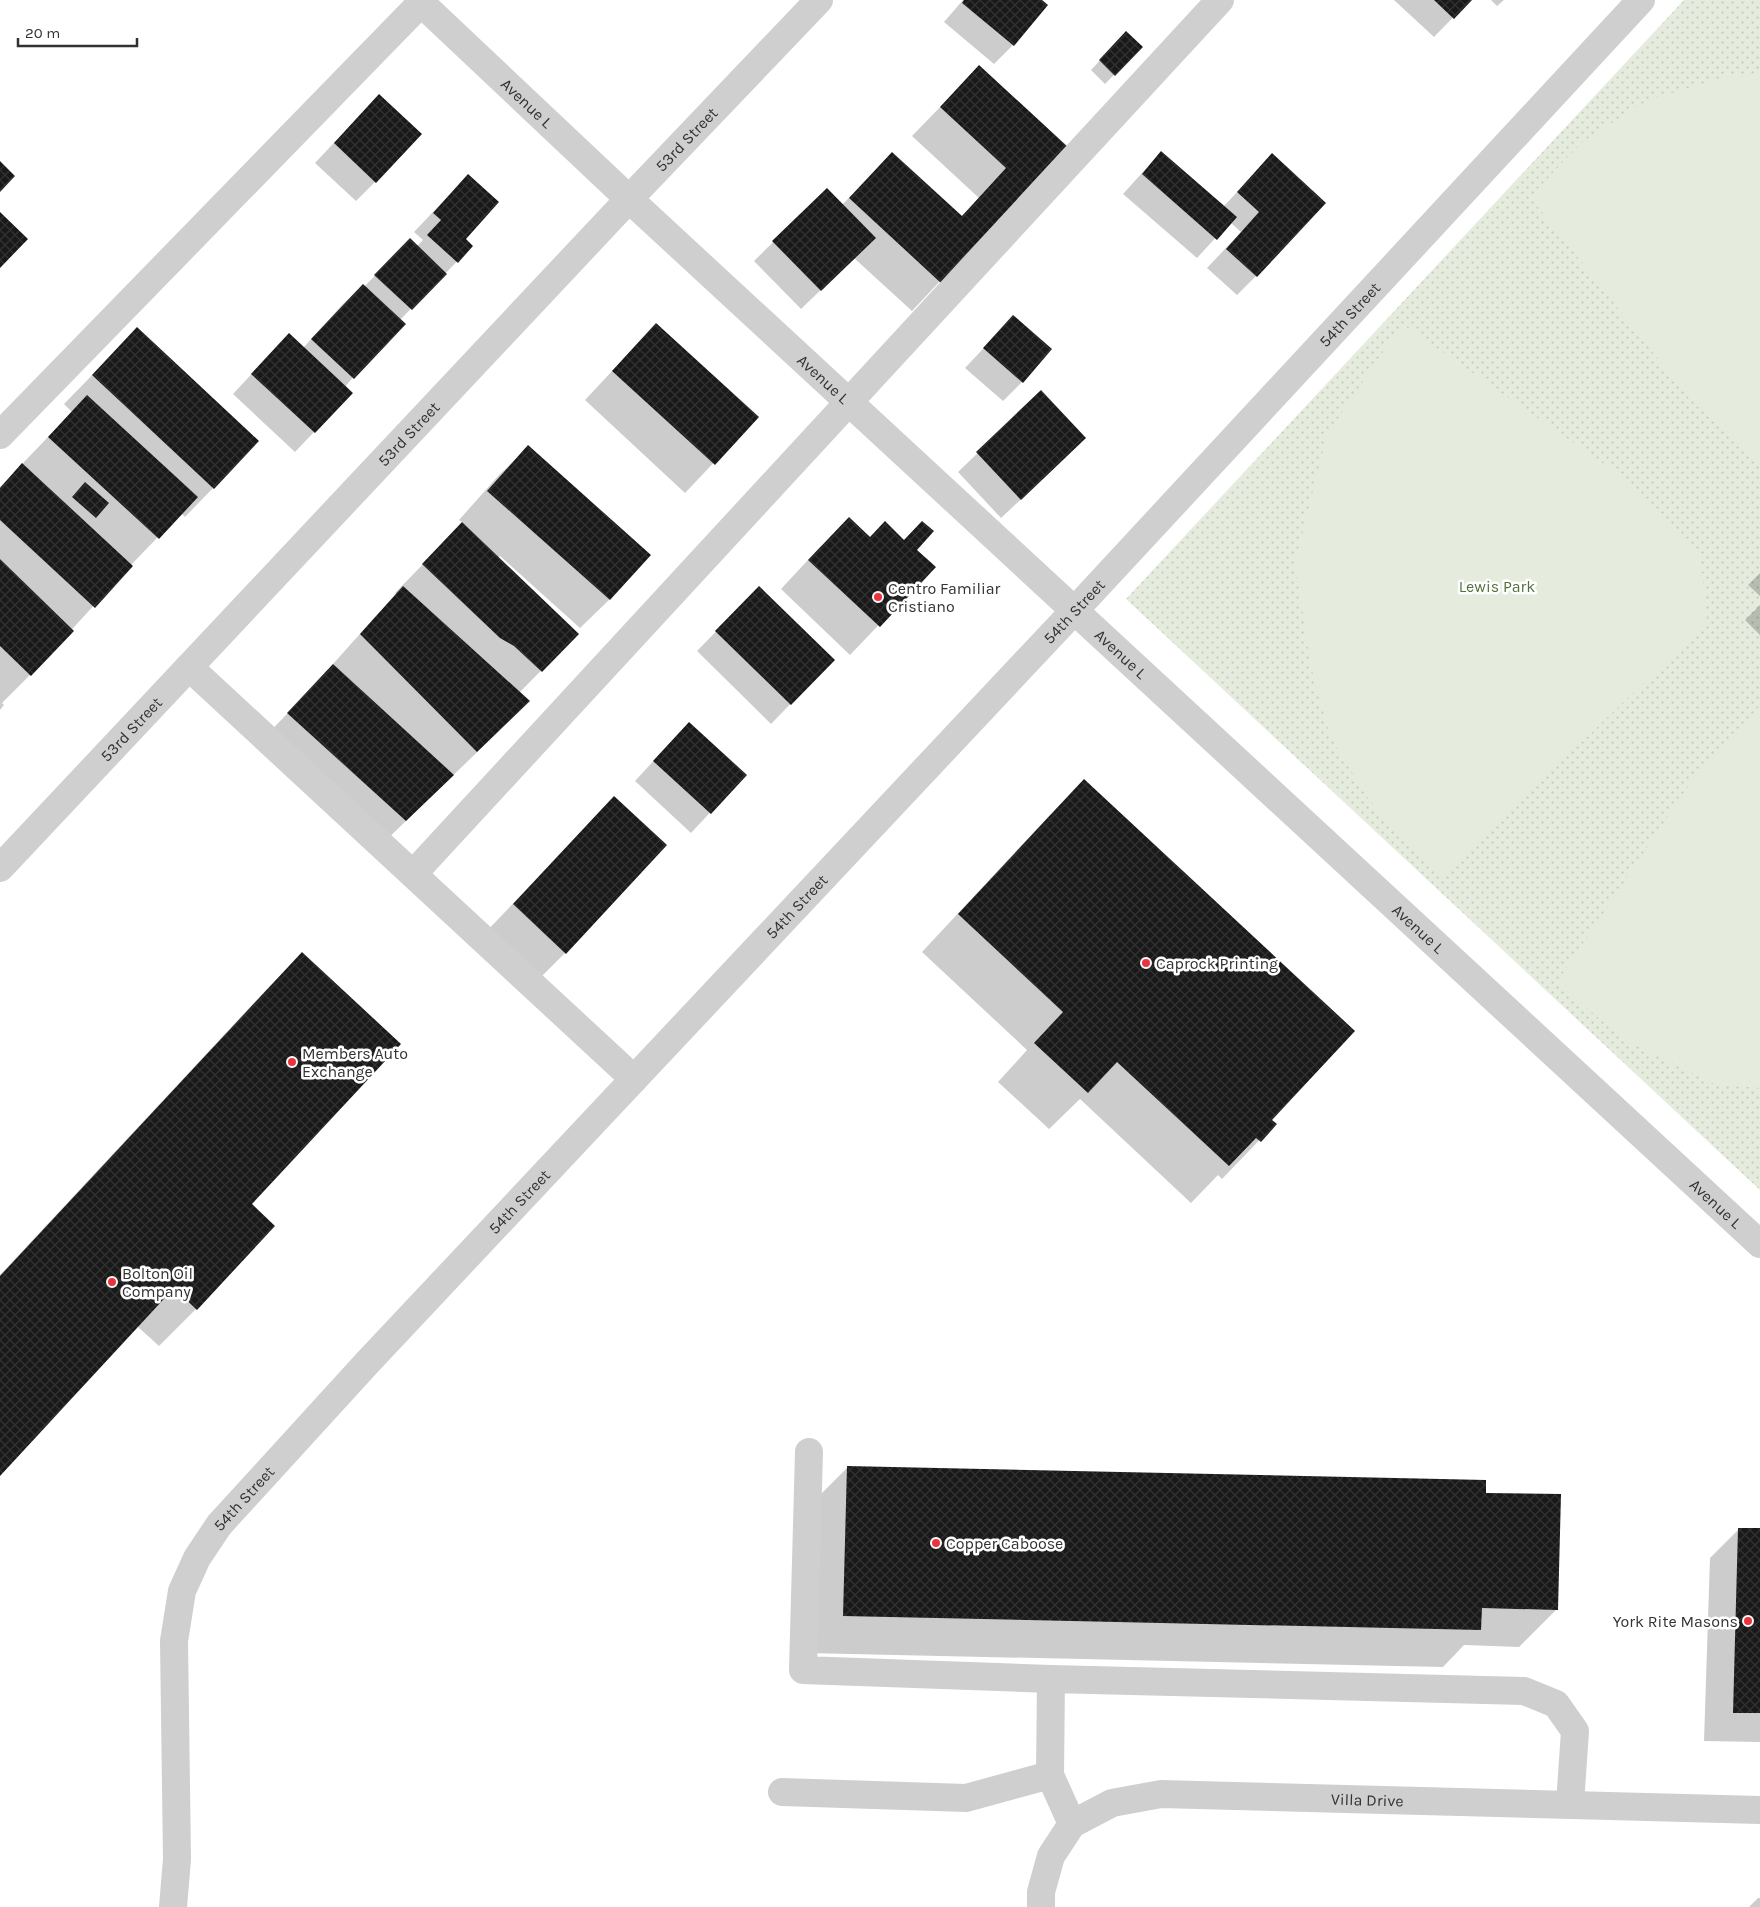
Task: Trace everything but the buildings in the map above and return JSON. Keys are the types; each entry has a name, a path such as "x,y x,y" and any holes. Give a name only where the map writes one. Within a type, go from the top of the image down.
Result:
{"street":[{"name":"53rd Street","path":"0,868 628,199 819,0"},
{"path":"413,874 1220,0"},
{"name":"54th Street","path":"173,1907 177,1859 174,1641 182,1591 197,1558 219,1525 366,1364 1074,611 1641,0"},
{"name":"Avenue L","path":"419,2 628,199 1760,1244"},
{"path":"0,435 419,2"},
{"path":"189,667 634,1079"},
{"path":"809,1452 803,1670 1051,1679 1524,1691 1556,1704 1575,1731 1570,1804"},
{"path":"1051,1679 1050,1775 1072,1824"},
{"path":"782,1792 966,1798 1050,1775"},
{"name":"Villa Drive","path":"1041,1907 1041,1892 1051,1856 1072,1824 1112,1803 1162,1794 1760,1810"}],"green space":[{"name":"Lewis Park","path":"1684,0 1760,0 1760,1190 1126,599"},
{"path":"1760,73 1760,466 1689,398 1530,197 1581,143 1648,100 1736,74"},
{"path":"1402,324 1617,473 1700,554 1707,622 1442,876 1414,850 1367,797 1330,736 1311,667 1295,563 1327,435"},
{"path":"1760,706 1760,1088 1715,1084 1624,1040 1557,982 1701,767"}],"place":[{"name":"Centro Familiar Cristiano","path":"878,597"},
{"name":"Caprock Printing","path":"1146,963"},
{"name":"Members Auto Exchange","path":"292,1062"},
{"name":"Bolton Oil Company","path":"112,1282"},
{"name":"Copper Caboose","path":"936,1543"},
{"name":"York Rite Masons","path":"1748,1621"}]}
